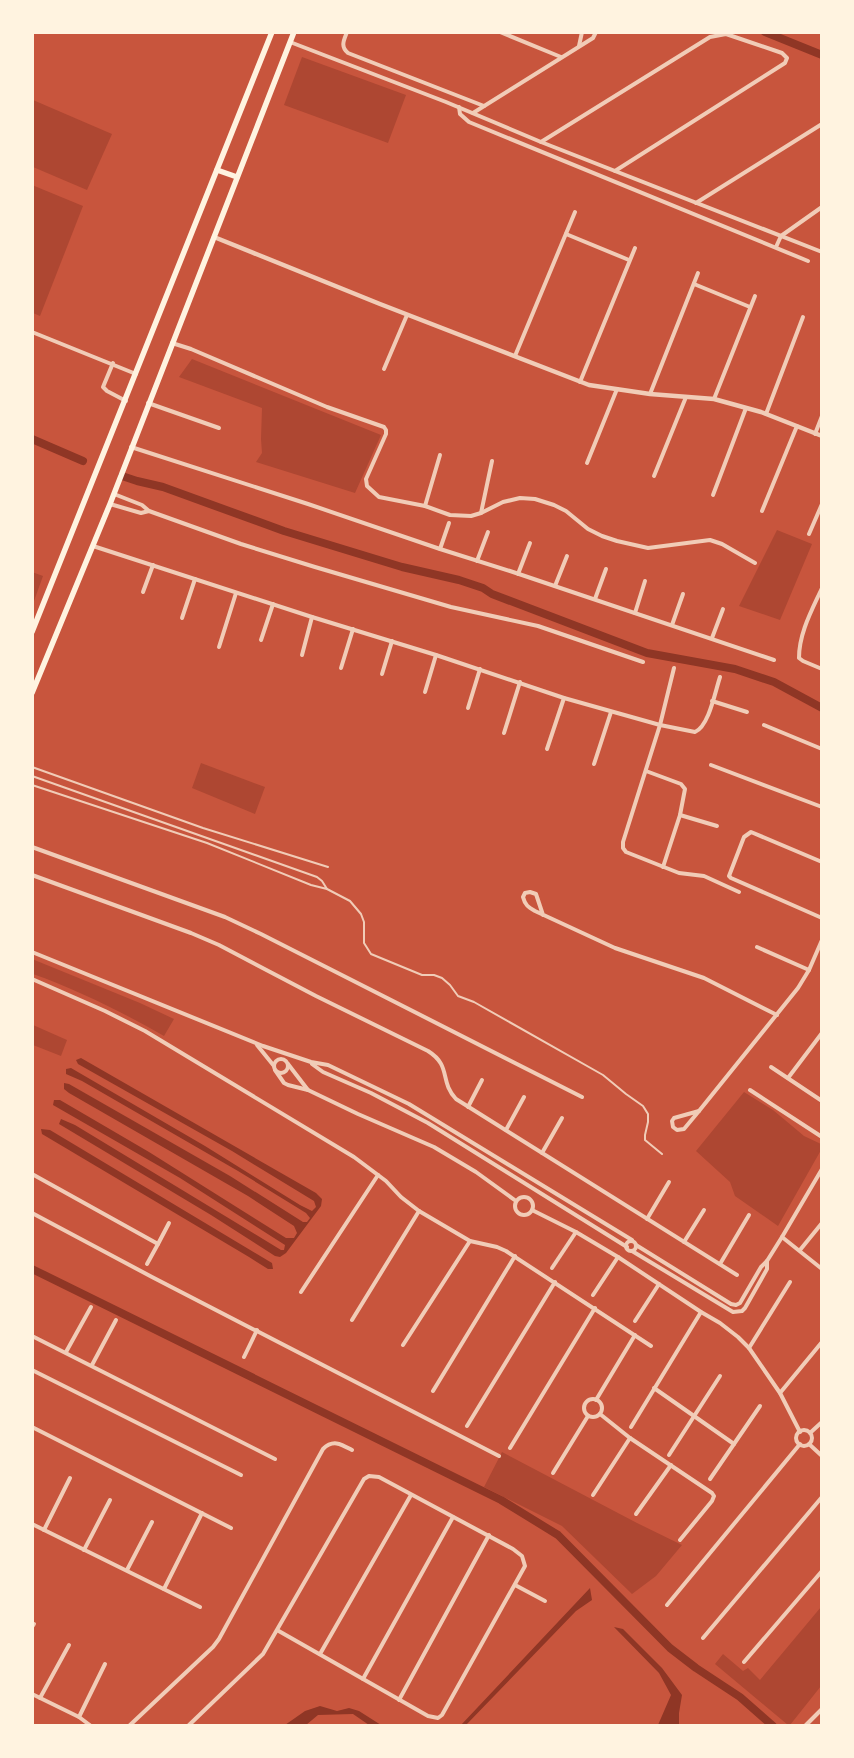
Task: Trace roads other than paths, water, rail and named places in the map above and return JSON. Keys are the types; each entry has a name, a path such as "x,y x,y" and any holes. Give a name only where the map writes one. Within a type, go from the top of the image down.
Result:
{"main road":[{"path":"32,632 272,32"},
{"path":"32,693 114,494 294,32"},
{"path":"217,170 237,178"}],"street":[{"path":"347,32 342,44 344,50 484,106"},
{"path":"500,32 562,57"},
{"path":"579,46 582,32"},
{"path":"473,113 593,38 596,32"},
{"path":"541,142 710,37 726,34 782,53 787,58 785,63 615,171"},
{"path":"290,42 459,107 541,142 822,252"},
{"path":"459,107 460,114 469,122 808,261"},
{"path":"696,203 822,124"},
{"path":"525,146 527,136"},
{"path":"624,187 628,176"},
{"path":"776,247 781,236 822,208"},
{"path":"516,356 574,212"},
{"path":"566,234 630,260"},
{"path":"214,237 407,315 589,385 650,394 714,399 766,414 822,436"},
{"path":"580,382 635,248"},
{"path":"650,394 698,274"},
{"path":"694,284 750,307"},
{"path":"714,399 755,296"},
{"path":"384,368 407,315"},
{"path":"766,414 803,317"},
{"path":"32,332 136,374"},
{"path":"172,343 191,349 327,407 384,427 386,434 366,479 367,486 379,497 425,506 461,516 481,513 503,502 520,498 535,499 560,508 602,536 648,548 710,540 722,544 755,563"},
{"path":"113,364 103,387 126,401"},
{"path":"587,462 616,389"},
{"path":"654,476 686,396"},
{"path":"148,403 219,428"},
{"path":"713,495 746,408"},
{"path":"815,434 822,416"},
{"path":"762,511 797,426"},
{"path":"131,447 595,599 774,660"},
{"path":"425,506 440,455"},
{"path":"481,513 492,461"},
{"path":"114,494 142,505 149,511 242,544 451,607 538,626 643,662"},
{"path":"110,504 141,513 149,511"},
{"path":"809,534 822,504"},
{"path":"440,549 449,523"},
{"path":"477,561 488,532"},
{"path":"518,574 530,543"},
{"path":"93,546 480,669 564,698 660,726 695,732 700,730 706,722 720,677"},
{"path":"555,586 567,556"},
{"path":"143,592 153,565"},
{"path":"595,599 606,569"},
{"path":"182,618 195,579"},
{"path":"635,613 645,581"},
{"path":"822,588 801,637 799,658 822,669"},
{"path":"219,647 236,593"},
{"path":"672,625 683,594"},
{"path":"261,640 273,604"},
{"path":"712,638 723,609"},
{"path":"302,655 312,617"},
{"path":"341,668 353,629"},
{"path":"382,674 392,641"},
{"path":"425,692 436,655"},
{"path":"674,668 660,726 623,842 623,848 626,852 663,867 679,873 704,876 739,892"},
{"path":"468,708 480,669"},
{"path":"504,733 520,682"},
{"path":"547,749 564,698"},
{"path":"712,700 747,712"},
{"path":"594,764 611,712"},
{"path":"764,726 822,749"},
{"path":"711,765 822,807"},
{"path":"646,771 684,786 685,794 680,815 663,867"},
{"path":"680,815 717,826"},
{"path":"822,862 751,832 744,837 729,871 730,878 822,918"},
{"path":"32,846 234,921 582,1097"},
{"path":"32,875 192,933 428,1051 440,1060 447,1088 452,1095 468,1107 737,1275"},
{"path":"543,915 536,894 525,893 523,897 527,906 543,915 616,948 704,978 776,1015"},
{"path":"699,1111 674,1118 672,1121 673,1127 677,1130 684,1129 699,1111 798,988 809,970 822,940"},
{"path":"757,947 809,970"},
{"path":"32,952 268,1048 311,1062 328,1065 409,1104 632,1240 636,1245 731,1304 736,1305 740,1303 822,1169"},
{"path":"32,979 105,1011 144,1031 354,1156 419,1211 470,1241 497,1247 515,1256 651,1346"},
{"path":"788,1078 822,1033"},
{"path":"255,1042 284,1082 308,1090 358,1114 434,1146 476,1172 516,1201"},
{"path":"268,1048 288,1064 308,1090"},
{"path":"274,1068 276,1060 282,1059"},
{"path":"311,1062 323,1072 371,1093 428,1123 733,1312 742,1311 745,1308 767,1269 767,1261"},
{"path":"274,1068 280,1073 285,1072 288,1064"},
{"path":"771,1067 822,1100"},
{"path":"468,1107 482,1080"},
{"path":"750,1090 822,1137"},
{"path":"506,1130 524,1097"},
{"path":"542,1153 562,1118"},
{"path":"32,1174 158,1244"},
{"path":"301,1292 378,1175"},
{"path":"647,1219 669,1182"},
{"path":"516,1201 522,1197 528,1198 532,1203 532,1210"},
{"path":"516,1201 516,1208 520,1213 526,1214 532,1210"},
{"path":"532,1210 576,1232 618,1257 720,1323 748,1348 780,1392 800,1432"},
{"path":"684,1242 704,1210"},
{"path":"352,1320 419,1211"},
{"path":"32,1213 499,1456"},
{"path":"720,1264 749,1215"},
{"path":"147,1264 169,1223"},
{"path":"800,1250 822,1223"},
{"path":"552,1268 576,1232"},
{"path":"782,1237 822,1269"},
{"path":"626,1247 627,1242 632,1240"},
{"path":"403,1345 470,1241"},
{"path":"632,1251 636,1248 636,1245"},
{"path":"433,1391 515,1256"},
{"path":"593,1295 618,1257"},
{"path":"467,1426 554,1282"},
{"path":"748,1348 790,1282"},
{"path":"635,1322 659,1284"},
{"path":"66,1352 91,1307"},
{"path":"510,1448 595,1308"},
{"path":"631,1426 701,1312"},
{"path":"92,1365 116,1320"},
{"path":"244,1358 257,1330"},
{"path":"596,1400 635,1335"},
{"path":"32,1336 275,1459"},
{"path":"780,1392 822,1342"},
{"path":"32,1370 241,1475"},
{"path":"669,1455 720,1376"},
{"path":"654,1388 734,1444"},
{"path":"590,1400 596,1400 602,1406 600,1414 593,1417 588,1416 584,1411 584,1406 590,1400"},
{"path":"710,1479 760,1406"},
{"path":"600,1414 630,1438 714,1496 680,1540"},
{"path":"554,1473 588,1416"},
{"path":"810,1433 822,1422"},
{"path":"32,1426 231,1528"},
{"path":"806,1431 810,1433 812,1440 804,1446 796,1438 800,1432 806,1431"},
{"path":"593,1495 630,1438"},
{"path":"129,1726 219,1639 323,1449 328,1444 335,1443 352,1450"},
{"path":"666,1605 800,1444"},
{"path":"809,1444 822,1456"},
{"path":"636,1514 671,1465"},
{"path":"188,1726 263,1654 364,1479 374,1475 379,1476 411,1495 489,1535 522,1556 526,1566 442,1715 438,1718 432,1718 399,1700 277,1630"},
{"path":"44,1530 70,1478"},
{"path":"320,1654 411,1495"},
{"path":"703,1638 822,1497"},
{"path":"84,1550 110,1500"},
{"path":"164,1589 202,1513"},
{"path":"363,1679 454,1517"},
{"path":"127,1570 152,1522"},
{"path":"32,1524 200,1607"},
{"path":"399,1700 489,1535"},
{"path":"744,1662 822,1571"},
{"path":"515,1585 545,1601"},
{"path":"40,1698 69,1645"},
{"path":"79,1717 105,1664"},
{"path":"32,1694 79,1717 91,1726"},
{"path":"805,1726 822,1709"}],"lane":[{"path":"32,766 203,828 328,867"},
{"path":"32,776 317,877 327,889"},
{"path":"32,785 208,843 311,885 327,889 350,901 361,914 364,922 364,943 371,954 422,976 434,975 442,978 458,996 474,1002 603,1074 643,1106 648,1114 645,1140 662,1154"}],"waterway":[{"path":"765,32 822,55"},
{"path":"32,439 83,461"},
{"path":"122,476 163,487 284,531 402,567 459,580 483,588 492,594 647,653 735,669 774,682 822,708"},
{"path":"32,1269 501,1500 558,1535 670,1648 740,1697 773,1726"}]}
